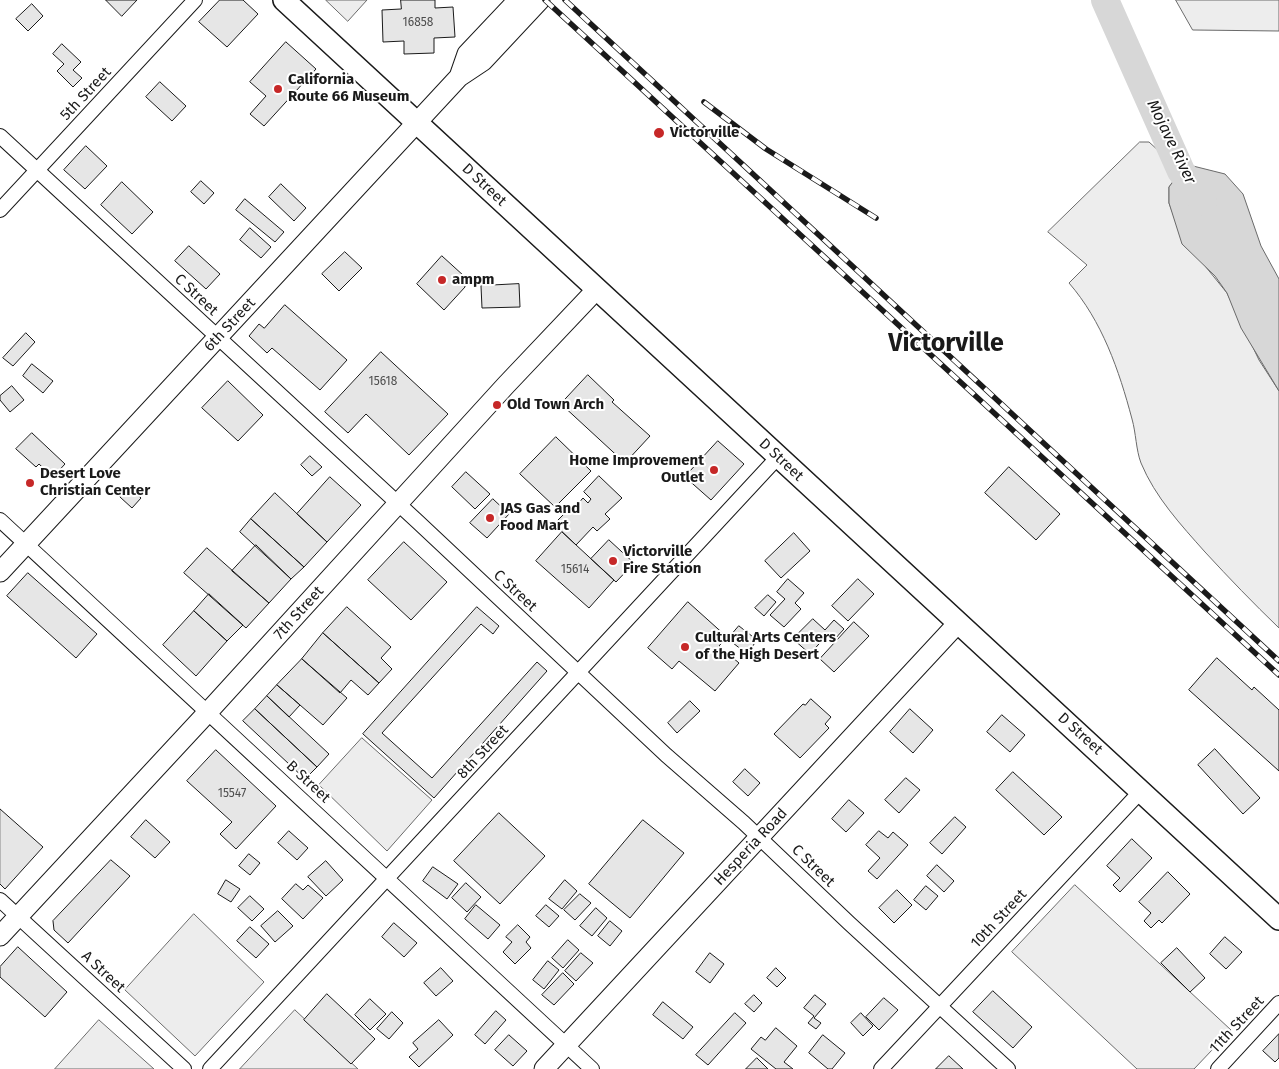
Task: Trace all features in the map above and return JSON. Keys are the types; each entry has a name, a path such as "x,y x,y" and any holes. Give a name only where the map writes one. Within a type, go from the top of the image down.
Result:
{"main road":[{"name":"D Street","path":"284,0 1279,919"},
{"name":"6th Street","path":"459,77 467,54 518,0"},
{"name":"6th Street","path":"0,572 459,77 483,61 540,0"},
{"name":"7th Street","path":"0,936 19,918 398,504 598,289"},
{"name":"Hesperia Road","path":"544,1069 958,623"}],"street":[{"name":"5th Street","path":"0,210 195,0"},
{"name":"C Street","path":"0,136 666,755 760,837 849,924 1008,1069"},
{"name":"8th Street","path":"210,1069 778,457"},
{"name":"B Street","path":"0,520 592,1069"},
{"name":"10th Street","path":"882,1069 1141,791"},
{"name":"A Street","path":"0,900 184,1069"},
{"name":"11th Street","path":"1218,1069 1279,1003"}],"shaded area":[{"path":"326,0 367,0 348,21"},
{"path":"1176,0 1279,0 1279,31 1193,30"},
{"path":"1140,142 1149,142 1181,171 1169,187 1169,203 1176,222 1201,261 1227,293 1259,360 1279,391 1279,628 1205,552 1169,510 1147,475 1139,458 1133,424 1115,364 1091,313 1069,283 1087,265 1048,232"},
{"path":"1193,166 1225,174 1243,194 1261,246 1279,279 1279,391 1241,328 1227,293 1215,276 1182,244 1169,203 1169,187 1181,171"},
{"path":"362,738 432,800 387,851 319,785"},
{"path":"1075,885 1231,1030 1194,1069 1137,1069 1012,952"},
{"path":"194,914 264,982 195,1056 125,990"},
{"path":"295,1010 358,1069 240,1069"},
{"path":"99,1020 154,1069 55,1069"}],"building":[{"path":"106,0 137,0 122,16"},
{"path":"220,0 243,0 258,14 227,47 199,22"},
{"path":"401,0 435,0 435,8 453,7 455,37 434,38 434,53 404,54 404,41 383,42 382,10 401,9"},
{"path":"32,4 43,16 28,31 16,19"},
{"name":"California Route 66 Museum","path":"286,42 316,69 264,126 250,114 266,96 250,82"},
{"path":"62,44 81,62 73,70 82,78 73,87 57,71 64,64 53,54"},
{"path":"160,82 186,106 172,121 146,97"},
{"path":"86,146 107,166 85,189 64,170"},
{"path":"201,181 214,193 204,204 191,192"},
{"path":"122,182 153,212 132,234 101,205"},
{"path":"281,184 306,208 294,221 269,197"},
{"path":"245,199 284,232 275,242 236,210"},
{"path":"250,228 271,247 261,258 240,240"},
{"path":"189,246 220,274 206,289 175,261"},
{"path":"345,252 362,268 339,291 322,274"},
{"name":"ampm","path":"442,256 464,276 465,287 444,310 417,284"},
{"path":"519,284 520,307 482,308 481,286"},
{"path":"285,305 347,360 320,390 272,348 267,353 249,336 259,324 264,328"},
{"path":"26,333 35,342 13,366 3,358"},
{"path":"381,352 448,414 409,455 366,414 348,433 325,412"},
{"path":"32,364 53,381 43,393 23,376"},
{"path":"588,375 614,400 612,402 650,436 625,463 561,404"},
{"path":"228,381 263,415 238,441 202,408"},
{"path":"12,386 24,400 10,412 0,400 0,396"},
{"path":"32,433 65,464 53,477 39,464 36,467 16,449"},
{"path":"556,437 591,471 555,507 520,474"},
{"name":"Home Improvement Outlet","path":"718,441 744,464 711,500 685,477"},
{"path":"310,456 322,467 312,476 301,465"},
{"path":"1009,467 1060,514 1036,540 985,493"},
{"path":"466,472 490,494 475,509 452,487"},
{"path":"599,476 622,498 605,514 610,519 597,531 593,527 576,545 554,524 570,508 577,515 579,512 575,507 583,498 588,503 591,499 584,492"},
{"path":"330,477 361,505 327,542 297,514"},
{"path":"129,487 141,498 132,508 120,497"},
{"path":"275,493 327,542 304,567 251,519"},
{"name":"JAS Gas and Food Mart","path":"493,499 509,514 487,538 470,523"},
{"path":"251,519 304,567 291,579 240,532"},
{"path":"562,532 614,580 589,608 536,561"},
{"path":"794,533 810,551 781,578 765,561"},
{"name":"Victorville Fire Station","path":"609,540 634,563 616,582 591,559"},
{"path":"404,542 447,582 411,620 368,580"},
{"path":"256,545 291,579 269,603 232,571"},
{"path":"207,548 269,603 246,628 184,573"},
{"path":"28,573 97,634 76,658 7,596"},
{"path":"788,579 804,593 795,603 801,609 784,627 770,615 785,599 777,592"},
{"path":"858,579 874,594 848,621 832,606"},
{"path":"209,594 243,625 227,641 194,611"},
{"path":"768,595 776,602 764,616 755,608"},
{"name":"Cultural Arts Centers of the High Desert","path":"688,602 727,637 719,646 739,663 715,691 679,661 672,669 648,648"},
{"path":"347,607 391,647 381,658 392,669 379,683 323,633"},
{"path":"477,607 499,626 493,634 481,624 382,733 432,778 537,662 547,671 434,798 363,734"},
{"path":"194,611 227,641 196,676 163,645"},
{"path":"813,619 825,630 834,620 844,629 833,641 826,636 810,654 793,639"},
{"path":"854,622 869,636 834,672 820,659"},
{"path":"739,626 757,640 747,654 728,639"},
{"path":"323,633 379,683 368,695 351,680 340,693 302,659"},
{"path":"1217,658 1252,690 1254,687 1279,710 1279,771 1189,690"},
{"path":"302,659 347,698 323,725 277,685"},
{"path":"277,685 300,705 289,717 267,696"},
{"path":"267,696 329,754 317,767 255,709"},
{"path":"811,699 831,717 825,724 829,728 800,758 774,734 803,704 805,705"},
{"path":"690,701 700,711 677,733 668,723"},
{"path":"255,709 317,767 305,779 243,721"},
{"path":"910,709 933,730 913,753 890,732"},
{"path":"1002,715 1025,735 1010,752 987,732"},
{"path":"1215,749 1260,798 1243,814 1198,765"},
{"path":"216,750 276,806 236,849 220,834 232,822 187,781"},
{"path":"745,769 760,783 748,796 733,782"},
{"path":"1013,772 1062,817 1044,835 996,790"},
{"path":"906,778 920,790 899,813 885,800"},
{"path":"849,800 864,813 846,832 832,819"},
{"path":"0,809 43,847 5,889 0,884"},
{"path":"499,813 545,856 500,904 454,861"},
{"path":"955,817 966,827 942,854 930,843"},
{"path":"146,820 170,842 155,858 131,837"},
{"path":"643,820 684,853 630,918 589,884"},
{"path":"289,831 308,848 297,860 278,843"},
{"path":"879,831 888,838 893,832 908,845 877,879 868,871 880,858 866,845"},
{"path":"1132,839 1152,858 1120,892 1113,885 1120,878 1107,866"},
{"path":"249,854 260,863 250,875 239,866"},
{"path":"111,860 130,876 68,943 54,930 53,921"},
{"path":"326,861 343,880 326,896 308,877"},
{"path":"937,865 954,881 944,892 927,876"},
{"path":"433,867 458,884 447,899 423,881"},
{"path":"1168,872 1190,894 1162,923 1159,920 1151,928 1144,921 1151,913 1139,902"},
{"path":"226,880 240,889 231,902 218,894"},
{"path":"565,880 577,891 562,909 549,899"},
{"path":"466,883 481,897 467,912 452,898"},
{"path":"296,884 303,890 308,885 323,898 303,919 282,899"},
{"path":"926,886 938,896 926,910 914,900"},
{"path":"897,890 912,905 894,923 879,908"},
{"path":"580,894 591,903 575,920 564,910"},
{"path":"250,896 264,909 252,921 238,908"},
{"path":"476,905 500,925 488,939 465,919"},
{"path":"546,905 559,916 549,927 536,916"},
{"path":"596,908 607,918 592,936 580,926"},
{"path":"278,911 293,926 275,942 261,926"},
{"path":"610,921 622,931 610,946 598,936"},
{"path":"394,923 417,943 404,957 382,937"},
{"path":"518,925 530,937 526,942 531,948 515,964 503,952 512,942 506,937"},
{"path":"250,927 269,944 256,958 237,941"},
{"path":"1225,937 1242,952 1226,969 1210,954"},
{"path":"568,940 579,950 563,968 552,958"},
{"path":"18,947 67,992 45,1017 0,977 0,967"},
{"path":"1177,948 1205,978 1190,992 1161,963"},
{"path":"581,953 593,963 576,981 565,971"},
{"path":"710,953 724,964 710,983 696,972"},
{"path":"548,961 559,970 544,989 533,980"},
{"path":"441,968 453,981 436,996 424,983"},
{"path":"776,968 786,978 777,987 767,978"},
{"path":"563,973 574,984 554,1005 542,995"},
{"path":"993,991 1032,1027 1013,1048 973,1012"},
{"path":"327,994 375,1039 351,1064 304,1020"},
{"path":"754,995 762,1003 754,1012 745,1004"},
{"path":"815,995 826,1004 814,1018 821,1023 816,1029 808,1023 814,1016 804,1008"},
{"path":"884,998 898,1010 879,1030 866,1017"},
{"path":"370,999 386,1014 370,1030 355,1015"},
{"path":"663,1002 693,1027 683,1039 653,1015"},
{"path":"496,1011 506,1020 485,1044 475,1035"},
{"path":"392,1012 403,1023 389,1039 377,1029"},
{"path":"735,1013 746,1023 708,1065 696,1055"},
{"path":"861,1013 873,1026 863,1036 851,1023"},
{"path":"439,1020 453,1035 419,1067 409,1057 418,1049 413,1043"},
{"path":"776,1028 797,1046 784,1062 793,1069 776,1069 751,1049 761,1037 765,1040"},
{"path":"1279,1034 1279,1058 1275,1062 1263,1051"},
{"path":"509,1035 527,1051 513,1066 495,1050"},
{"path":"823,1035 845,1053 832,1069 828,1069 809,1053"},
{"path":"949,1056 963,1069 936,1069"},
{"path":"757,1058 768,1069 746,1069"}],"waterway":[{"name":"Mojave River","path":"1105,0 1181,171 1203,202"}],"railway":[{"path":"545,0 1279,675"},
{"path":"565,0 1279,661"},
{"path":"704,102 766,149 876,218"}],"place":[{"name":"California Route 66 Museum","path":"278,89"},
{"name":"Victorville","path":"659,133"},
{"name":"ampm","path":"442,280"},
{"name":"Old Town Arch","path":"497,405"},
{"name":"Home Improvement Outlet","path":"714,470"},
{"name":"Desert Love Christian Center","path":"30,483"},
{"name":"JAS Gas and Food Mart","path":"490,518"},
{"name":"Victorville Fire Station","path":"613,561"},
{"name":"Cultural Arts Centers of the High Desert","path":"685,647"}],"district":[{"name":"Victorville","path":"946,344"}]}
